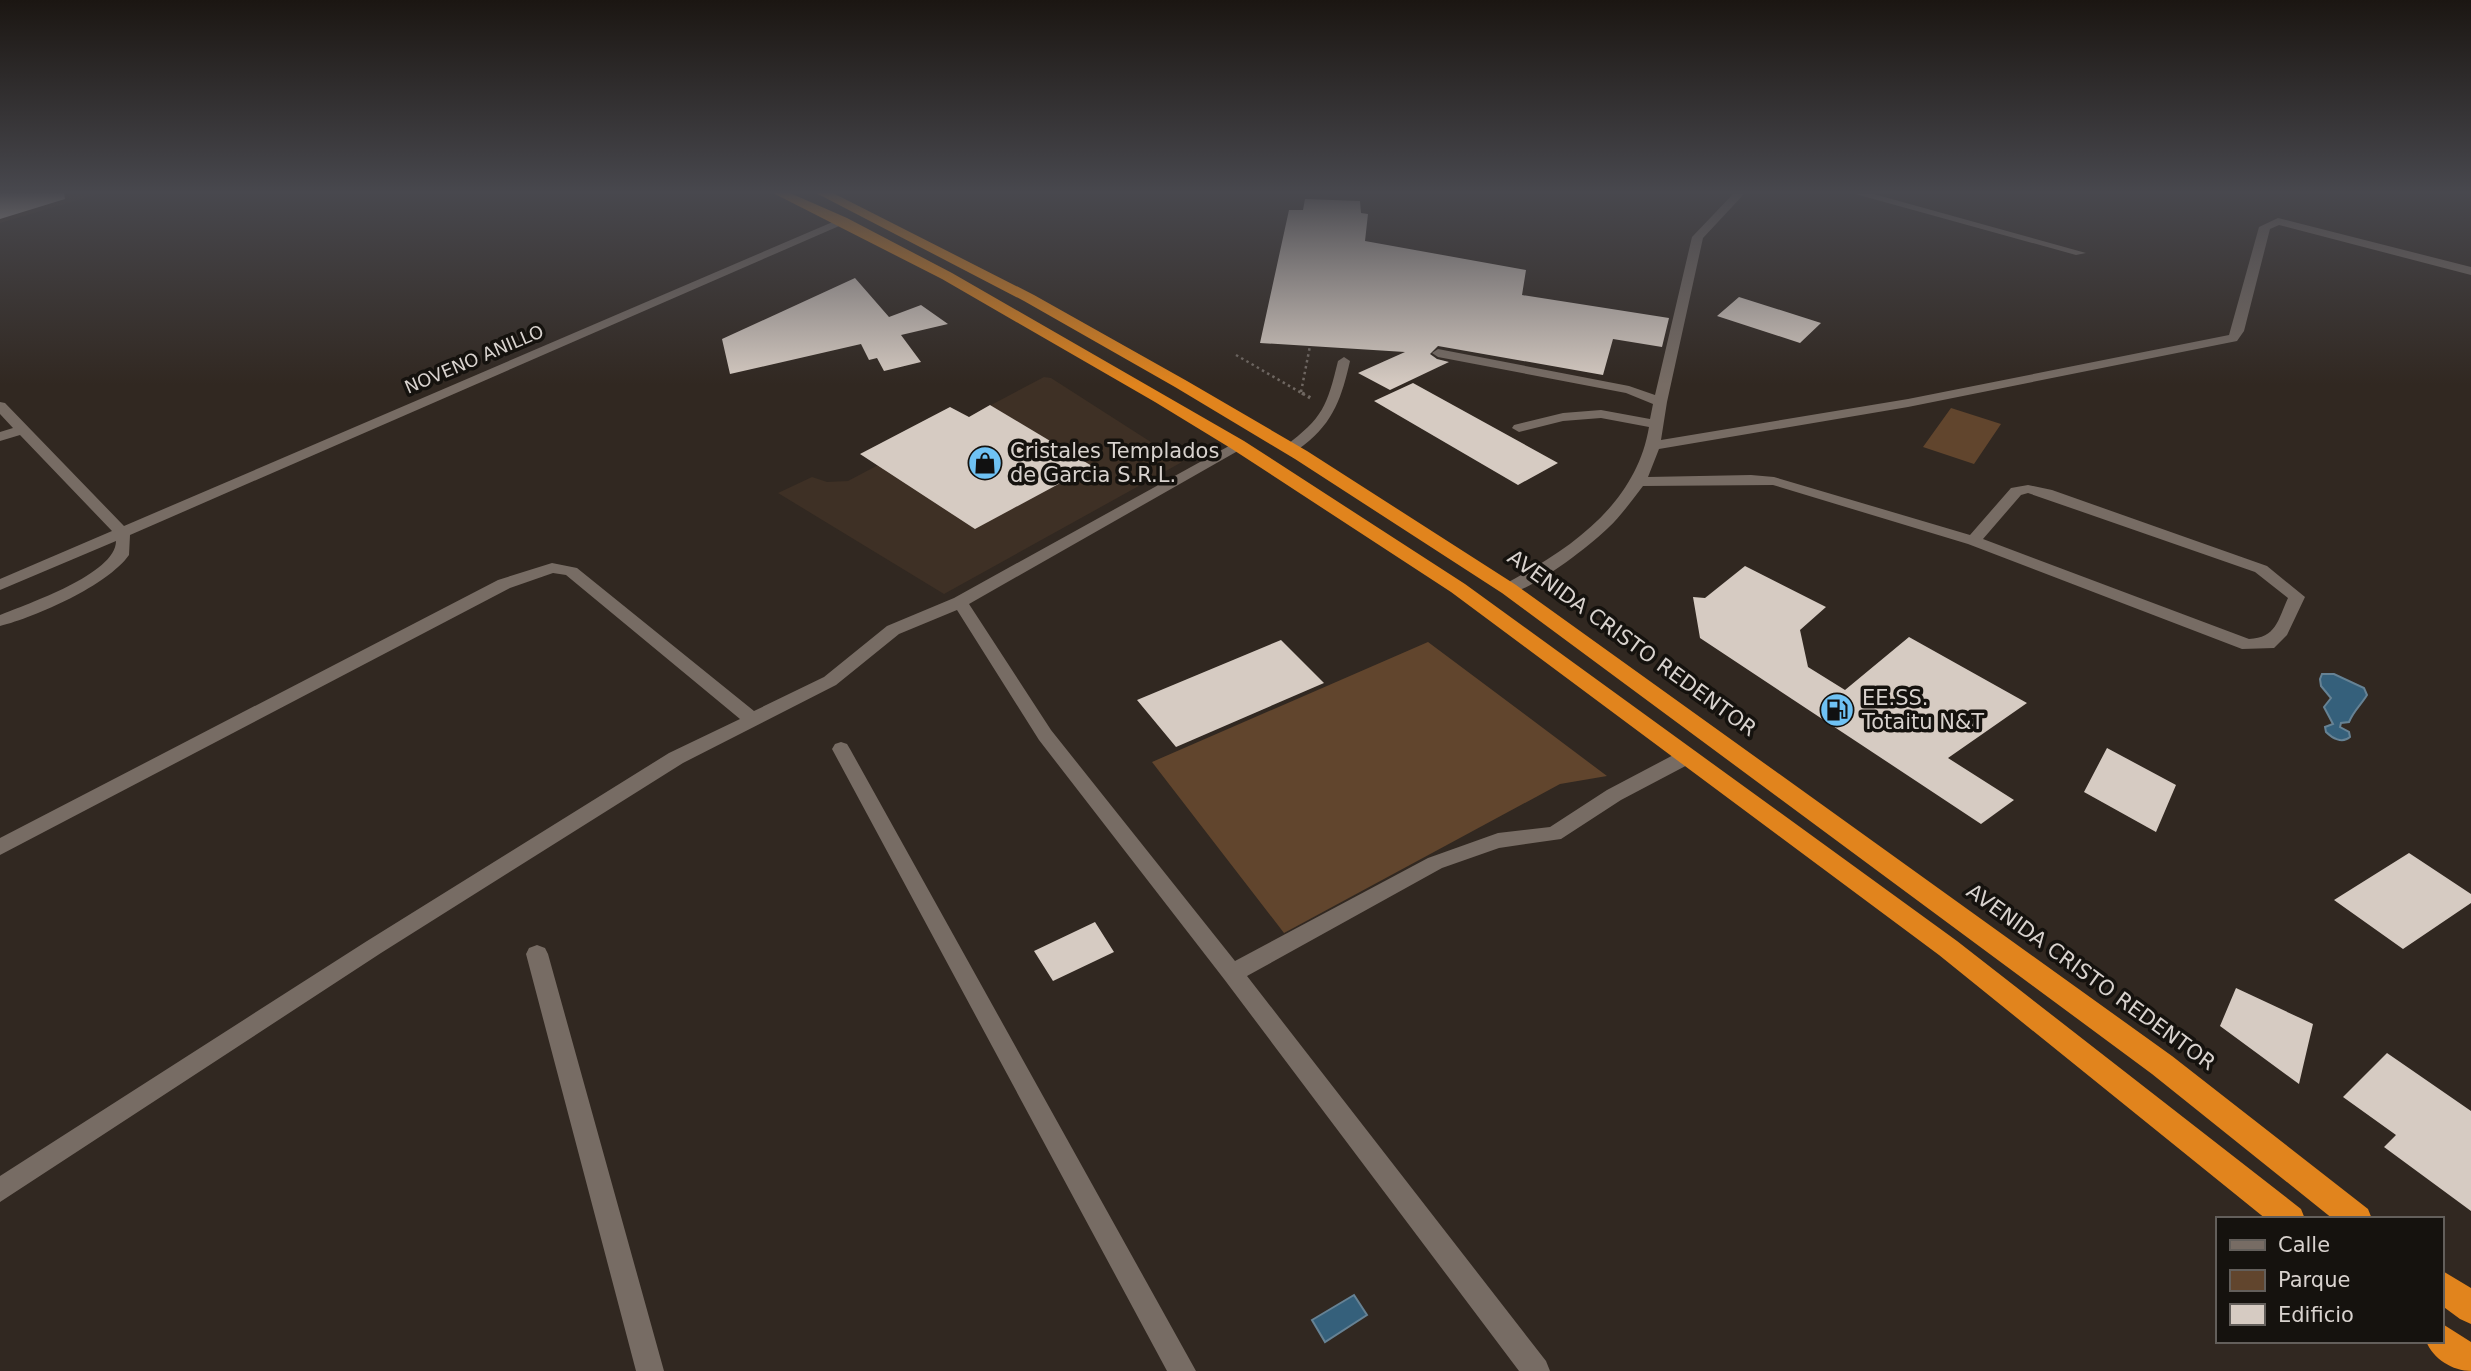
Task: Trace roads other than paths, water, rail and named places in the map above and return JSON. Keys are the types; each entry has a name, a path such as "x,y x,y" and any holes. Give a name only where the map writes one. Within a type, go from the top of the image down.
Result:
{"highway":[{"path":"911,257 1238,444 1458,588 1948,948 2287,1217"},
{"name":"AVENIDA CRISTO REDENTOR","path":"948,257 1029,298 1290,449 1510,589 2162,1065 2354,1217"},
{"path":"2443,1287 2471,1308"},
{"path":"2443,1341 2471,1362"}],"street":[{"name":"NOVENO ANILLO","path":"0,584 759,257"},
{"path":"1510,589 1544,570 1602,525 1639,482 1653,446 1660,402 1693,257"},
{"path":"1653,446 1908,403 2233,338 2238,331 2257,257"},
{"path":"2417,257 2471,271"},
{"path":"1438,353 1629,390 1660,402"},
{"path":"1290,449 1315,431 1329,416 1344,361"},
{"path":"0,406 122,533 124,544 121,556 112,565 56,596 0,621"},
{"path":"1519,428 1563,416 1601,414 1656,424"},
{"path":"0,437 22,429"},
{"path":"0,1190 374,947 653,772 830,681 893,630 960,601 1238,444"},
{"path":"1639,482 1751,479 1774,481 1973,541 2248,645 2268,644 2279,635 2298,597 2261,569 2047,493 2028,489 2016,491 1973,541"},
{"path":"0,847 504,584 552,568 571,571 752,719"},
{"path":"960,601 1045,735 1232,973 1536,1371"},
{"path":"841,749 1182,1371"},
{"path":"1232,973 1435,863 1498,841 1554,834 1614,795 1688,756"},
{"path":"537,954 650,1371"}],"water":[{"path":"2322,674 2334,674 2364,688 2367,695 2349,722 2341,723 2340,727 2349,732 2350,737 2347,739 2337,739 2326,732 2325,727 2333,724 2324,707 2331,698 2321,686"},
{"path":"1354,1295 1367,1315 1325,1342 1312,1320"}],"place":[{"name":"Cristales Templados de Garcia S.R.L.","path":"985,463"},
{"name":"EE.SS. Totaitu N&T","path":"1837,710"}]}
